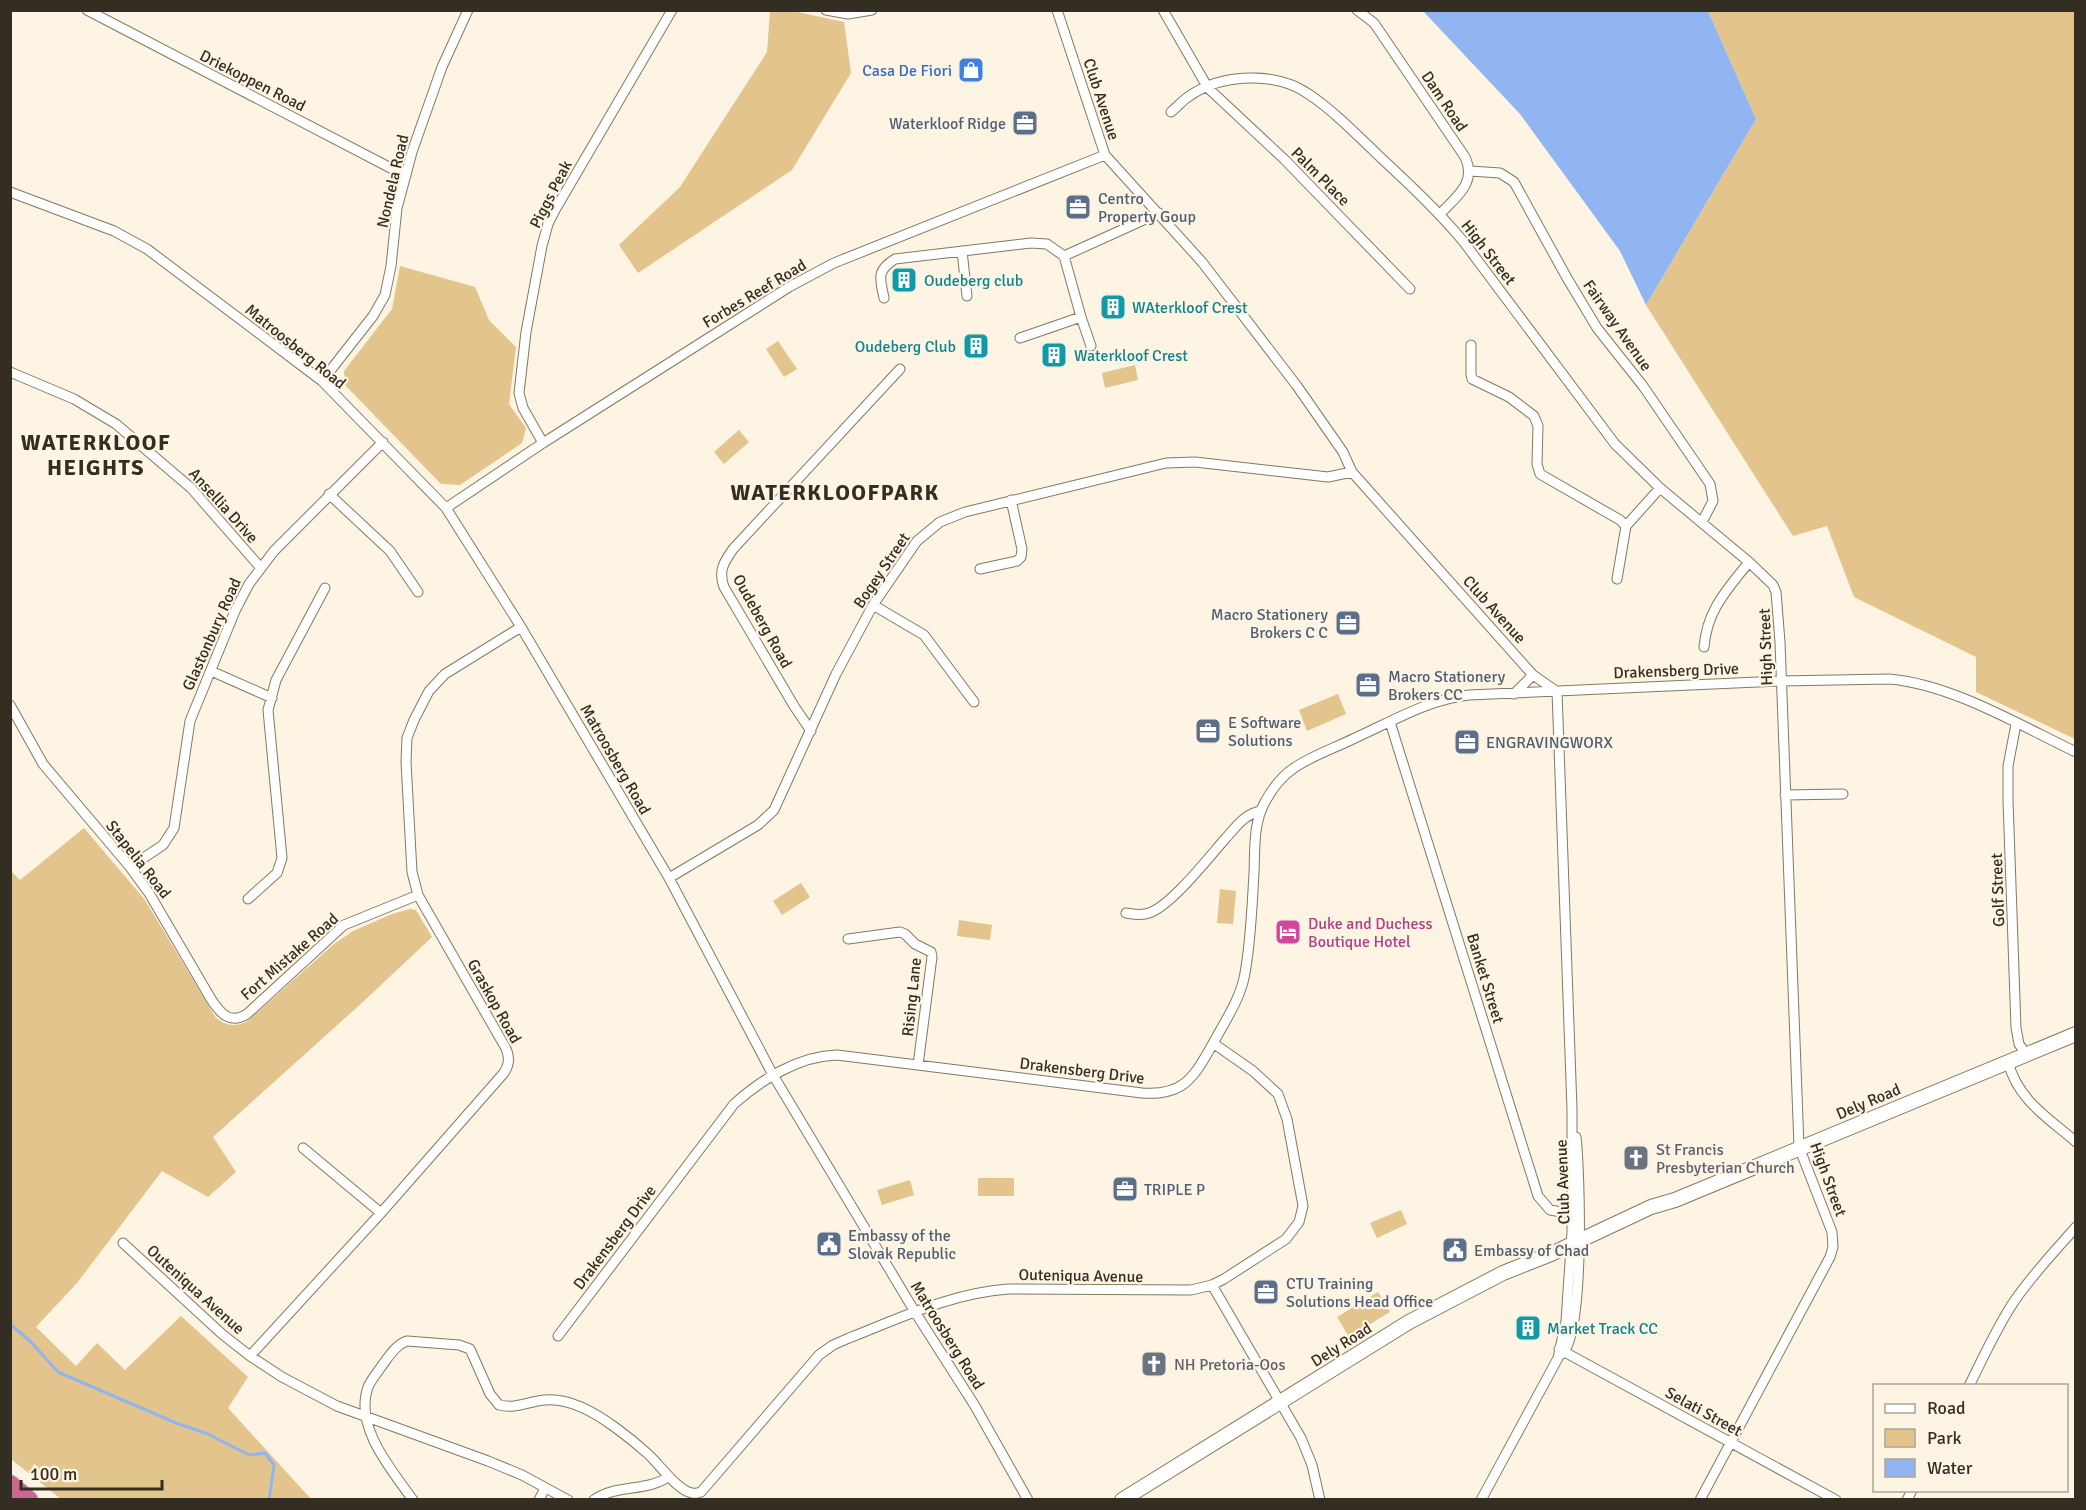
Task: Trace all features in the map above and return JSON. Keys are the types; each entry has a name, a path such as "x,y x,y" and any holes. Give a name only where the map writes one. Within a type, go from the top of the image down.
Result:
{"highway":[{"path":"10,1484 29,1500"}],"street":[{"name":"Driekoppen Road","path":"87,10 406,176"},
{"name":"Nondela Road","path":"321,381 373,316 385,296 397,208 406,176 439,77 468,10"},
{"name":"Piggs Peak","path":"543,443 523,408 519,393 525,341 544,233 555,210 672,10"},
{"path":"826,10 854,12 872,10"},
{"name":"Club Avenue","path":"1057,10 1105,155 1202,262 1298,386 1343,452 1352,472 1533,675 1557,692 1572,1109 1580,1171 1576,1215 1574,1315 1561,1353 1481,1500"},
{"name":"Palm Place","path":"1163,10 1208,88 1284,159 1410,289"},
{"name":"Dam Road","path":"1357,10 1374,23 1465,157 1470,171"},
{"name":"High Street","path":"1171,112 1187,97 1226,80 1256,77 1281,82 1302,90 1338,117 1440,214 1463,241 1615,444 1660,488 1749,562 1773,585 1776,592 1779,612 1799,1147 1832,1232 1833,1247 1830,1257 1700,1500"},
{"name":"Forbes Reef Road","path":"446,508 543,443 780,292 834,263 1105,155"},
{"path":"1440,214 1465,185 1470,171"},
{"name":"Fairway Avenue","path":"1470,171 1500,172 1509,177 1519,189 1597,328 1643,386 1710,484 1713,501 1702,522"},
{"name":"Matroosberg Road","path":"10,192 133,240 321,381 446,508 521,627 669,878 773,1075 915,1312 975,1406 1028,1500"},
{"path":"1064,256 1160,213"},
{"path":"884,298 880,278 885,265 901,258 1044,243 1064,256 1091,346"},
{"path":"962,251 967,296"},
{"path":"1020,338 1081,317"},
{"path":"1471,345 1473,379 1509,397 1537,420 1537,464 1540,474 1620,520 1626,526"},
{"name":"Oudeberg Road","path":"811,731 724,587 720,576 721,569 733,549 900,369"},
{"name":"Ansellia Drive","path":"10,372 74,399 116,424 191,488 260,567"},
{"name":"Glastonbury Road","path":"130,867 163,846 174,828 190,722 236,611 260,567 329,494 383,442"},
{"name":"Bogey Street","path":"669,878 759,825 774,810 836,674 873,605 903,558 929,529 940,522 965,512 1011,500 1139,469 1178,462 1328,477 1352,472"},
{"path":"1617,579 1626,526 1660,488"},
{"path":"329,494 390,551 418,592"},
{"path":"980,569 1017,561 1021,557 1022,549 1011,500"},
{"path":"1704,647 1706,626 1715,606 1749,562"},
{"path":"248,899 277,873 282,858 268,710 276,680 325,588"},
{"path":"873,605 924,635 974,702"},
{"name":"Graskop Road","path":"250,1356 381,1213 503,1074 509,1059 504,1045 418,895 412,872 406,762 408,733 429,692 441,677 521,627"},
{"path":"211,671 272,698"},
{"path":"1514,694 1533,675"},
{"name":"Drakensberg Drive","path":"558,1336 734,1104 748,1091 773,1075 811,1057 837,1055 1158,1094 1170,1092 1184,1084 1193,1077 1242,987 1245,975 1256,840 1261,811 1275,787 1294,768 1434,703 1457,696 1781,681 1906,680 1937,688 2076,752"},
{"name":"Stapelia Road","path":"10,705 43,764 130,867 169,925 218,1010 223,1015 235,1019 247,1014"},
{"name":"Banket Street","path":"1390,722 1538,1196 1550,1210 1576,1215"},
{"name":"Golf Street","path":"2016,723 2008,766 2008,800 2016,1028 2019,1044 2026,1054"},
{"path":"1785,795 1843,794"},
{"path":"1126,913 1149,914 1160,907 1244,818 1261,811"},
{"name":"Fort Mistake Road","path":"247,1014 344,925 418,895"},
{"name":"Rising Lane","path":"848,939 900,932 915,944 931,952 918,1065"},
{"name":"Dely Road","path":"1122,1500 1409,1322 1490,1282 1508,1278 1575,1248 1651,1207 1675,1200 2076,1034"},
{"name":"Outeniqua Avenue","path":"668,1477 689,1493 700,1492 819,1355 833,1345 915,1312 966,1295 1008,1289 1191,1290 1212,1285 1286,1239 1299,1222 1303,1206 1287,1119 1278,1094 1252,1071 1213,1043"},
{"path":"2008,1062 2012,1077 2026,1099 2076,1142"},
{"path":"303,1148 381,1213"},
{"path":"1970,1384 2014,1301 2076,1227"},
{"name":"Outeniqua Avenue","path":"123,1243 222,1334 282,1377 337,1406 488,1461 568,1500"},
{"path":"1212,1285 1301,1438 1312,1465 1320,1500"},
{"path":"413,1500 380,1451 366,1417 366,1396 370,1382 403,1342 412,1341 459,1345 470,1349 490,1394 499,1405 516,1407 554,1400 582,1407 600,1416 649,1454 668,1477 653,1485 614,1491 594,1500"},
{"name":"Selati Street","path":"1561,1353 1836,1500"},
{"path":"539,1500 545,1488"}],"green space":[{"path":"770,11 793,11 844,22 851,73 792,170 638,273 619,245 680,187 767,52"},
{"path":"1708,11 2075,11 2075,739 1976,692 1976,657 1854,597 1827,526 1793,536 1646,305 1756,119"},
{"path":"400,266 475,287 489,320 516,347 509,404 526,428 522,443 460,485 441,484 345,385 344,371 392,309"},
{"path":"778,341 797,369 784,377 766,349"},
{"path":"1135,365 1138,380 1105,388 1102,373"},
{"path":"739,430 749,442 724,464 714,452"},
{"path":"1338,694 1346,714 1307,731 1299,710"},
{"path":"84,828 145,900 216,1018 223,1023 238,1025 246,1022 334,944 353,931 392,914 410,909 416,910 432,937 213,1137 236,1172 208,1197 162,1171 77,1283 36,1327 76,1366 97,1343 125,1370 181,1316 248,1377 228,1408 311,1499 61,1499 11,1459 11,871 20,880"},
{"path":"801,883 810,897 782,915 773,901"},
{"path":"1220,889 1236,891 1233,924 1217,923"},
{"path":"959,920 992,925 990,940 957,936"},
{"path":"978,1178 1014,1178 1014,1196 978,1196"},
{"path":"910,1180 914,1195 882,1205 877,1190"},
{"path":"1401,1210 1407,1224 1377,1238 1370,1223"},
{"path":"1378,1292 1390,1312 1349,1337 1337,1317"}],"water":[{"path":"1423,11 1708,11 1756,119 1646,305 1620,251 1520,114"}],"waterway":[{"path":"10,1324 30,1341 58,1372 176,1423 208,1434 249,1455 265,1453 274,1465 269,1500"}],"place":[{"name":"Casa De Fiori","path":"971,70"},
{"name":"Waterkloof Ridge","path":"1025,123"},
{"name":"Centro Property Goup","path":"1078,207"},
{"name":"Oudeberg club","path":"904,280"},
{"name":"WAterkloof Crest","path":"1113,307"},
{"name":"Oudeberg Club","path":"976,346"},
{"name":"Waterkloof Crest","path":"1054,355"},
{"name":"Macro Stationery Brokers C C","path":"1348,623"},
{"name":"Macro Stationery Brokers CC","path":"1368,685"},
{"name":"E Software Solutions","path":"1208,731"},
{"name":"ENGRAVINGWORX","path":"1467,742"},
{"name":"Duke and Duchess Boutique Hotel","path":"1288,932"},
{"name":"St Francis Presbyterian Church","path":"1636,1158"},
{"name":"TRIPLE P","path":"1125,1189"},
{"name":"Embassy of the Slovak Republic","path":"829,1244"},
{"name":"Embassy of Chad","path":"1455,1250"},
{"name":"CTU Training Solutions Head Office","path":"1266,1292"},
{"name":"Market Track CC","path":"1528,1328"},
{"name":"NH Pretoria-Oos","path":"1154,1364"}],"district":[{"name":"WATERKLOOF HEIGHTS","path":"96,455"},
{"name":"WATERKLOOFPARK","path":"835,492"}]}
